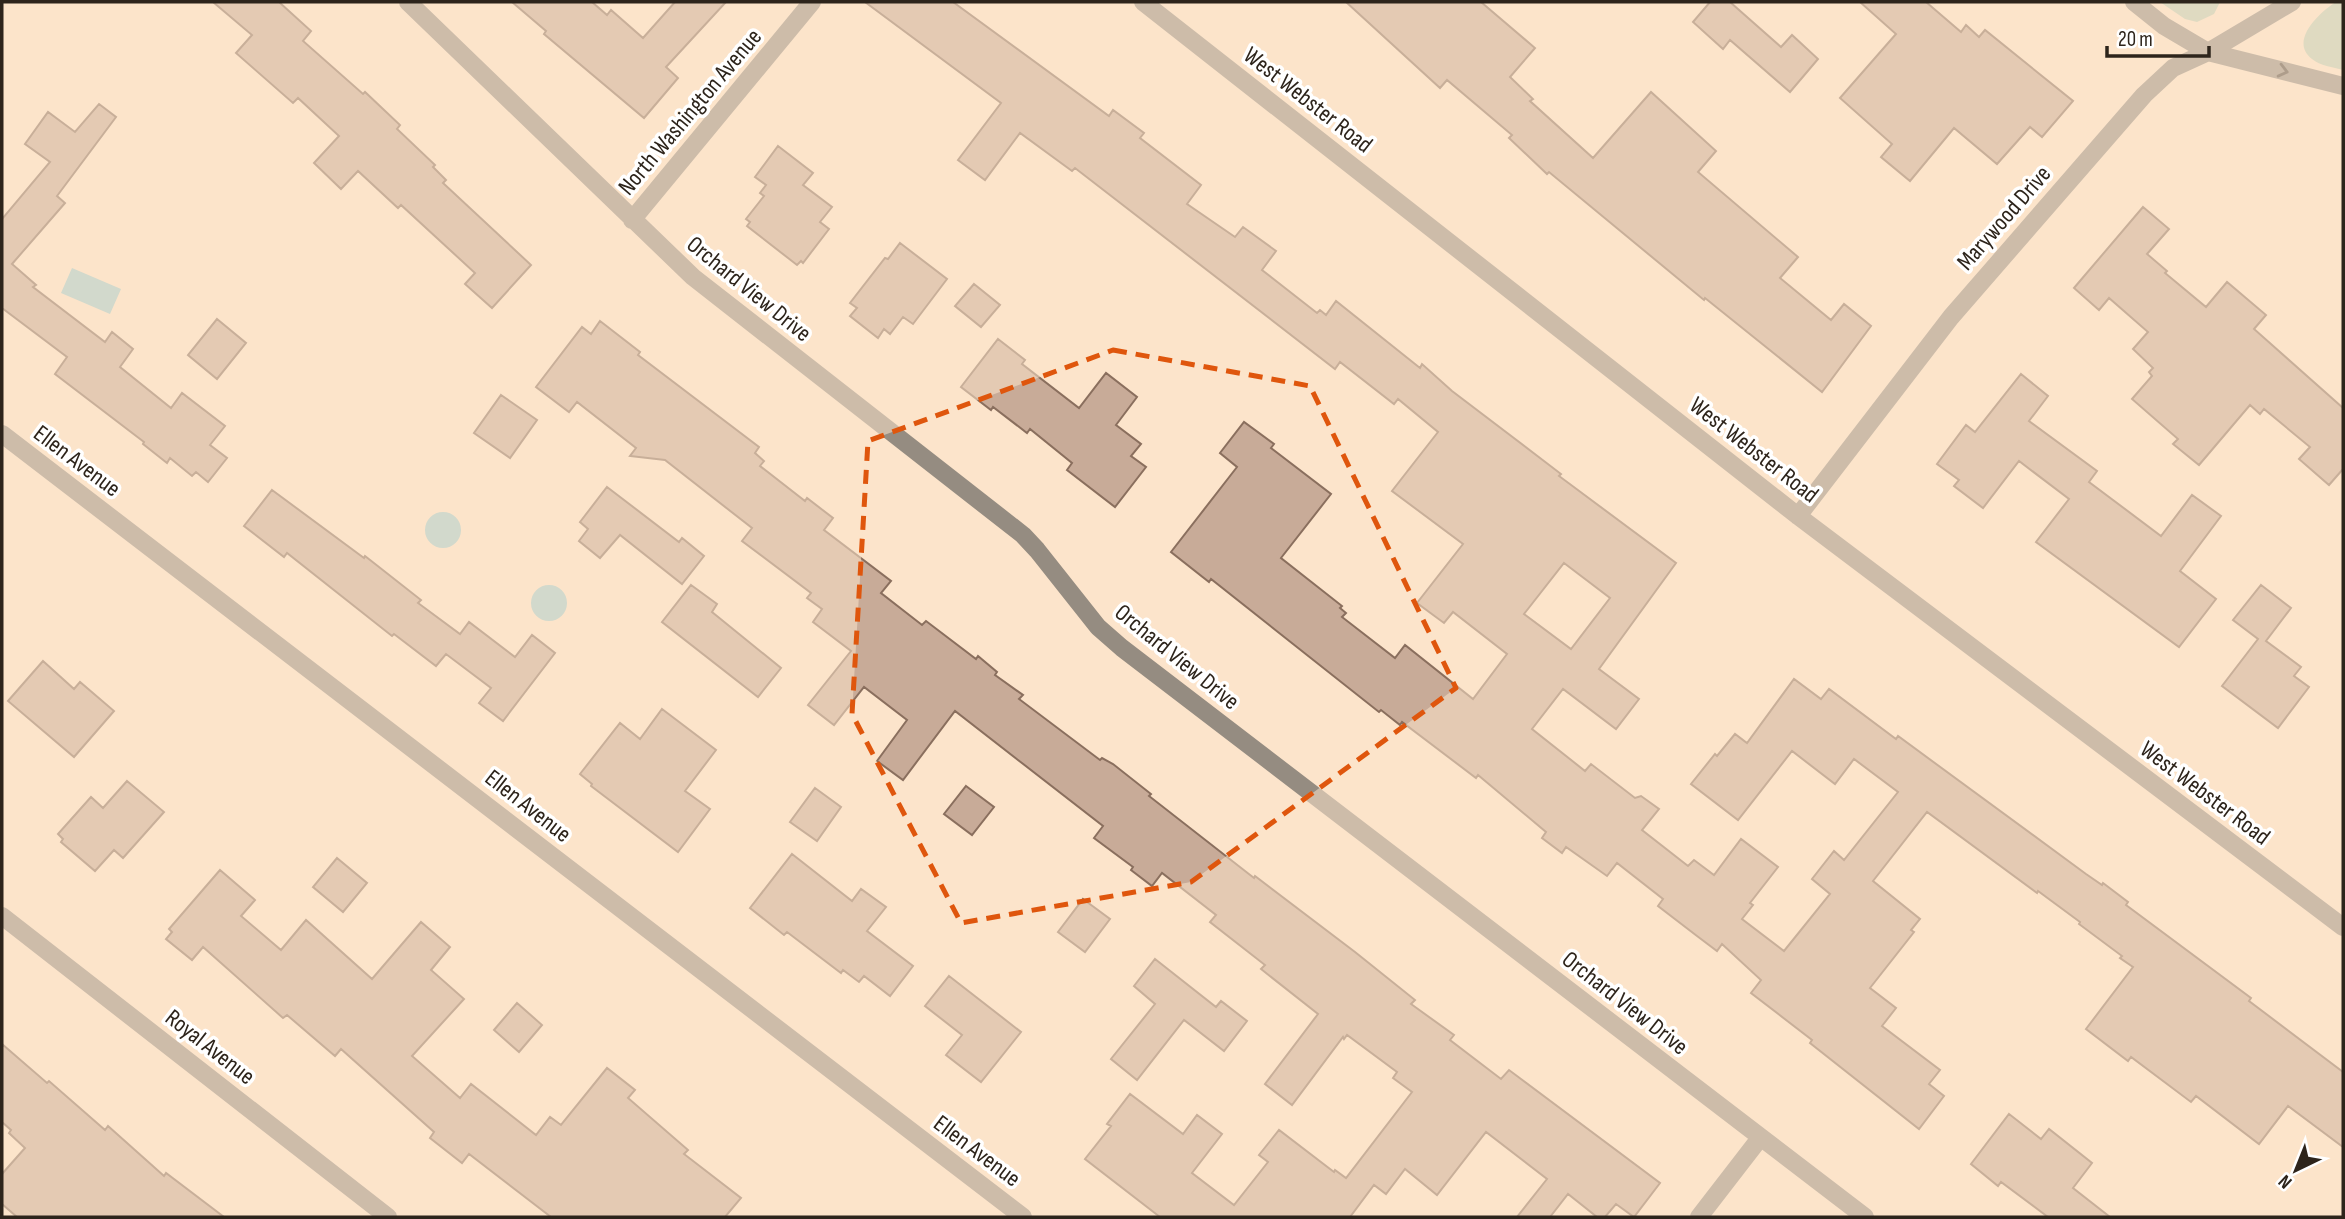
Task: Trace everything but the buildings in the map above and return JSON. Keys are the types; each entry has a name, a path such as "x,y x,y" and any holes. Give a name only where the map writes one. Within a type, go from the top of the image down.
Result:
{"street":[{"name":"Orchard View Drive","path":"408,2 692,277 1023,536 1098,627 1122,648 1865,1217"},
{"name":"North Washington Avenue","path":"632,220 811,2"},
{"name":"West Webster Road","path":"1143,2 1798,516 2343,927"},
{"path":"2134,2 2164,26 2208,52 2343,86"},
{"name":"Marywood Drive","path":"1798,516 1951,317 2136,104 2173,68 2208,52 2286,3"},
{"name":"Ellen Avenue","path":"2,434 1023,1217"},
{"name":"Royal Avenue","path":"2,916 388,1217"},
{"path":"1699,1217 1760,1138"}],"highlighted area":[{"path":"1113,350 1310,386 1456,688 1191,882 961,923 852,714 868,441"}],"green space":[{"path":"2160,2 2220,2 2214,14 2197,22 2185,19"},
{"path":"2336,2 2343,2 2343,70 2312,59 2304,44 2305,35 2315,19"}],"water":[{"path":"72,268 121,289 110,314 61,293"},
{"path":"443,512 456,517 461,530 456,543 443,548 430,543 425,530 430,517"},
{"path":"549,585 562,590 567,603 562,616 549,621 536,616 531,603 536,590"}]}
